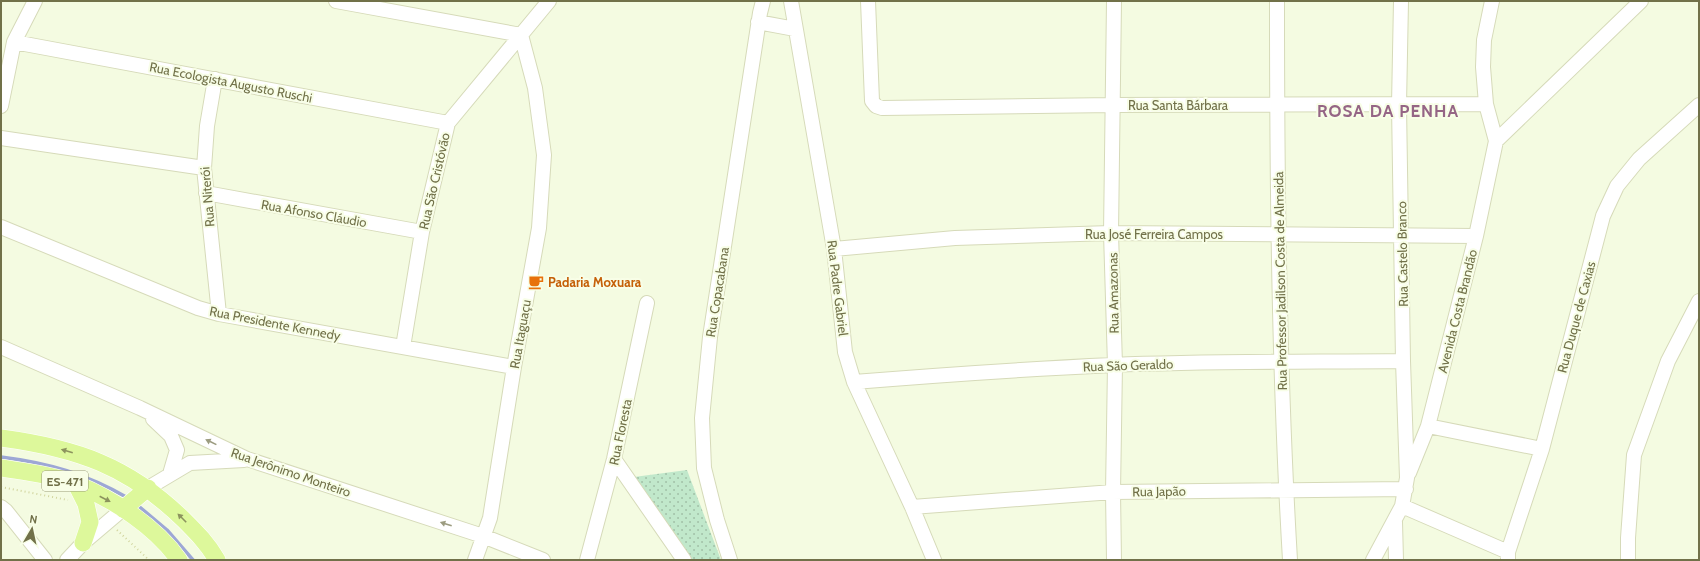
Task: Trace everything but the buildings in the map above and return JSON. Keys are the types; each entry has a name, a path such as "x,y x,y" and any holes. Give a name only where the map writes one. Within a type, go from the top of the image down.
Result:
{"main road":[{"name":"ES-471","path":"1,438 40,443 70,451 104,463 135,498 179,560"},
{"name":"ES-471","path":"1,468 32,473 135,498 174,510 210,546 217,560"},
{"path":"76,484 86,504 90,522 83,543"}],"street":[{"path":"1,106 14,42 35,1"},
{"path":"336,1 521,35"},
{"name":"Rua São Cristóvão","path":"403,347 422,232 448,122 549,1"},
{"name":"Rua Copacabana","path":"730,560 717,520 704,468 702,418 710,337 758,22 764,1"},
{"name":"Rua Padre Gabriel","path":"791,1 834,249 846,352 854,382 912,507 934,560"},
{"name":"Rua Santa Bárbara","path":"868,1 872,101 876,106 882,108 1114,105 1486,104"},
{"name":"Rua Amazonas","path":"1114,1 1112,233 1115,365 1113,492 1114,560"},
{"name":"Rua Professor Jadilson Costa de Almeida","path":"1277,1 1278,236 1286,490 1290,560"},
{"name":"Rua Castelo Branco","path":"1401,1 1399,105 1406,483 1402,506"},
{"path":"1492,1 1484,40 1483,67 1486,104 1496,141 1641,1"},
{"path":"758,22 795,28"},
{"name":"Rua Itaguaçu","path":"475,560 490,518 514,367 539,228 544,155 536,88 521,35"},
{"name":"Rua Ecologista Augusto Ruschi","path":"14,42 448,122"},
{"name":"Rua Niterói","path":"215,79 206,126 204,168 219,314"},
{"name":"Rua Duque de Caxias","path":"1508,556 1542,448 1603,216 1617,186 1639,159 1699,105"},
{"path":"1,138 204,168"},
{"name":"Avenida Costa Brandão","path":"1406,483 1428,426 1476,236 1496,141"},
{"name":"Rua Afonso Cláudio","path":"206,193 422,232"},
{"name":"Rua Presidente Kennedy","path":"1,227 198,308 219,314 514,367"},
{"name":"Rua José Ferreira Campos","path":"834,249 955,238 1112,233 1278,236 1402,234 1476,236"},
{"path":"1628,560 1628,538 1634,455 1668,361 1699,302"},
{"name":"Rua Floresta","path":"588,560 614,459 647,303"},
{"name":"Rua Jerônimo Monteiro","path":"1,347 140,408 247,459 483,536 543,560"},
{"name":"Rua São Geraldo","path":"854,382 1000,371 1115,365 1403,361"},
{"path":"140,408 171,436 177,450 170,474"},
{"path":"1428,426 1542,448"},
{"path":"68,560 83,543 135,498 170,474 196,462 247,459"},
{"path":"614,459 684,560"},
{"name":"Rua Japão","path":"912,507 1113,492 1286,490 1406,483"},
{"path":"1373,560 1395,522 1402,506 1508,556"},
{"path":"1,507 6,511 45,560"},
{"path":"1395,522 1396,560"}],"green space":[{"path":"687,470 721,560 691,560 634,477"}],"waterway":[{"path":"1,457 51,466 67,471 97,482 128,498"},
{"path":"136,504 167,530 193,560"}],"place":[{"name":"Padaria Moxuara","path":"536,282"}],"district":[{"name":"ROSA DA PENHA","path":"1388,111"}]}
